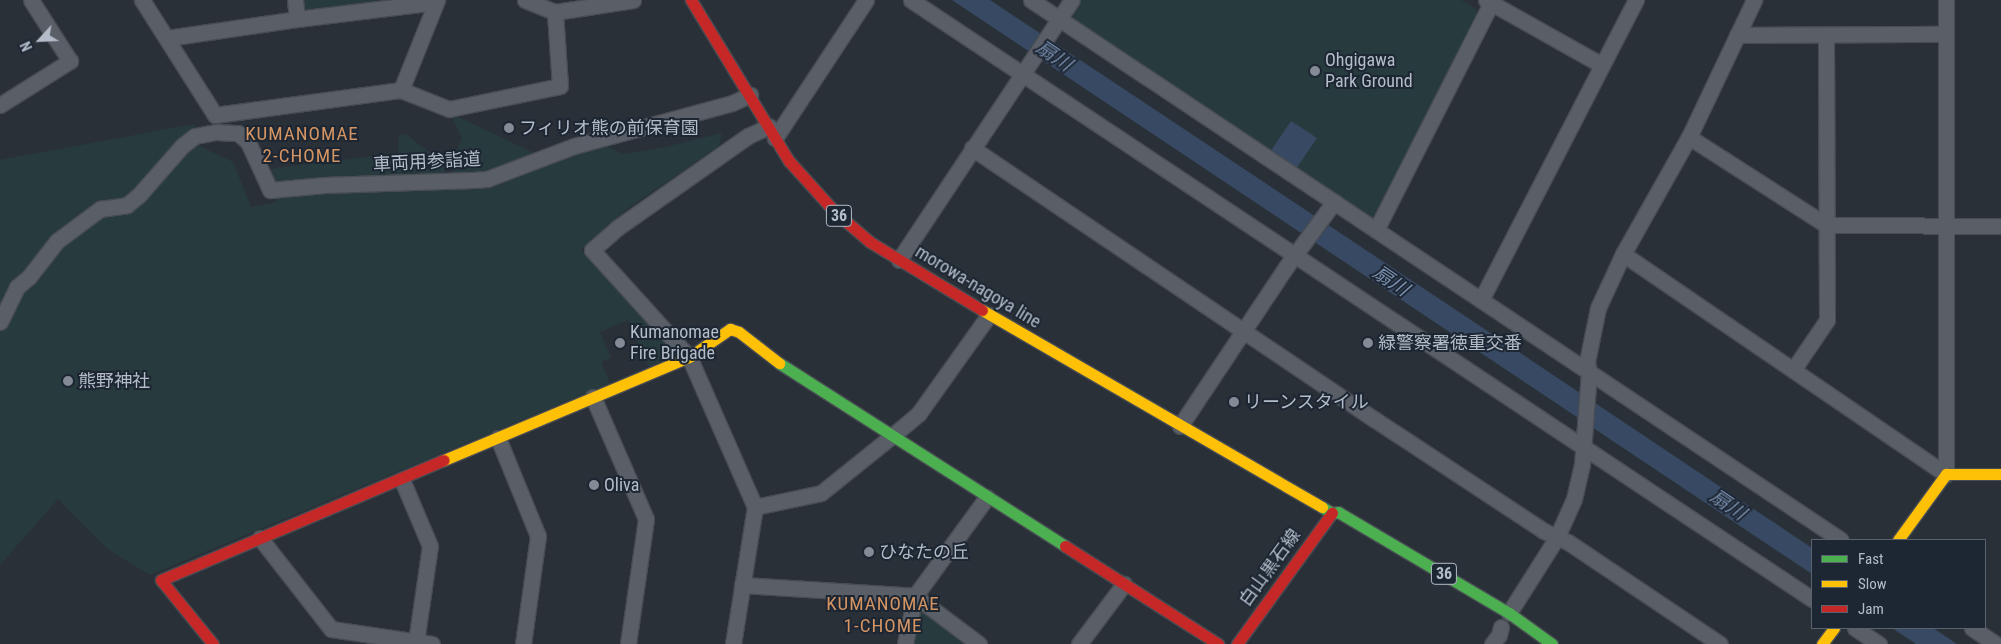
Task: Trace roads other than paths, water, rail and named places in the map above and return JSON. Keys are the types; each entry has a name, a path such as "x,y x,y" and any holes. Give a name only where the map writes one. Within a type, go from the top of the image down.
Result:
{"street":[{"path":"0,105 70,61 31,0"},
{"path":"142,0 215,115 401,90 449,110 560,86 555,12"},
{"path":"295,0 297,19"},
{"path":"526,0 555,12 633,0"},
{"name":"morowa-nagoya line","path":"691,0 789,161 835,212 863,237 989,315 1333,518 1338,512 1509,613 1552,644"},
{"path":"733,644 755,507 689,357 592,250 625,223 748,136 772,132 866,0"},
{"path":"911,0 1296,254 1811,598"},
{"path":"1031,0 1839,539"},
{"path":"898,260 1072,0"},
{"path":"1481,300 1636,0"},
{"path":"1509,613 1557,537 1574,499 1582,465 1590,371 1587,362 1598,308 1623,254 1689,137 1754,0"},
{"path":"1899,539 1946,474 1946,0"},
{"path":"167,38 436,1 401,90"},
{"path":"1376,230 1488,2 1602,65"},
{"path":"1737,36 1946,34"},
{"path":"1793,370 1827,320 1826,36"},
{"name":"車両用参詣道","path":"0,322 17,287 29,277 58,241 100,209 126,205 139,196 182,146 195,136 216,132 238,133 248,142 270,190 474,180 487,179 574,146 732,103 750,95"},
{"path":"1689,137 1826,225 2001,226"},
{"path":"972,148 1382,425 1557,537 1568,542 1720,644"},
{"path":"1180,426 1296,254 1334,202"},
{"path":"1623,254 1946,474 2001,474"},
{"path":"755,507 821,493 892,436 918,413 989,315"},
{"path":"213,644 161,580 402,480 689,357 730,329 735,330 788,370 1218,644"},
{"path":"593,398 646,519 628,644"},
{"path":"498,438 538,536 523,644"},
{"path":"402,480 430,546 416,642"},
{"path":"906,644 915,596 987,497"},
{"name":"白山黒石線","path":"1237,644 1333,518"},
{"path":"260,538 331,629 432,644"},
{"path":"1079,644 1124,584"},
{"path":"742,585 915,596 979,644"},
{"path":"1492,644 1502,628"},
{"path":"1822,644 1833,629"},
{"path":"1856,629 1879,644"},
{"path":"1974,629 1996,644"}],"water":[{"name":"扇川","path":"952,0 990,0 1453,308 1811,547 1811,573"},
{"path":"1291,121 1317,138 1296,169 1270,152"},
{"path":"1894,629 1934,629 1957,644 1916,644"}],"place":[{"name":"Ohgigawa Park Ground","path":"1315,71"},
{"name":"フィリオ熊の前保育園","path":"509,128"},
{"name":"Kumanomae Fire Brigade","path":"620,343"},
{"name":"緑警察署徳重交番","path":"1368,343"},
{"name":"熊野神社","path":"68,381"},
{"name":"リーンスタイル","path":"1234,402"},
{"name":"Oliva","path":"594,485"},
{"name":"ひなたの丘","path":"869,552"}],"district":[{"name":"KUMANOMAE 2-CHOME","path":"302,145"},
{"name":"KUMANOMAE 1-CHOME","path":"883,615"}]}
